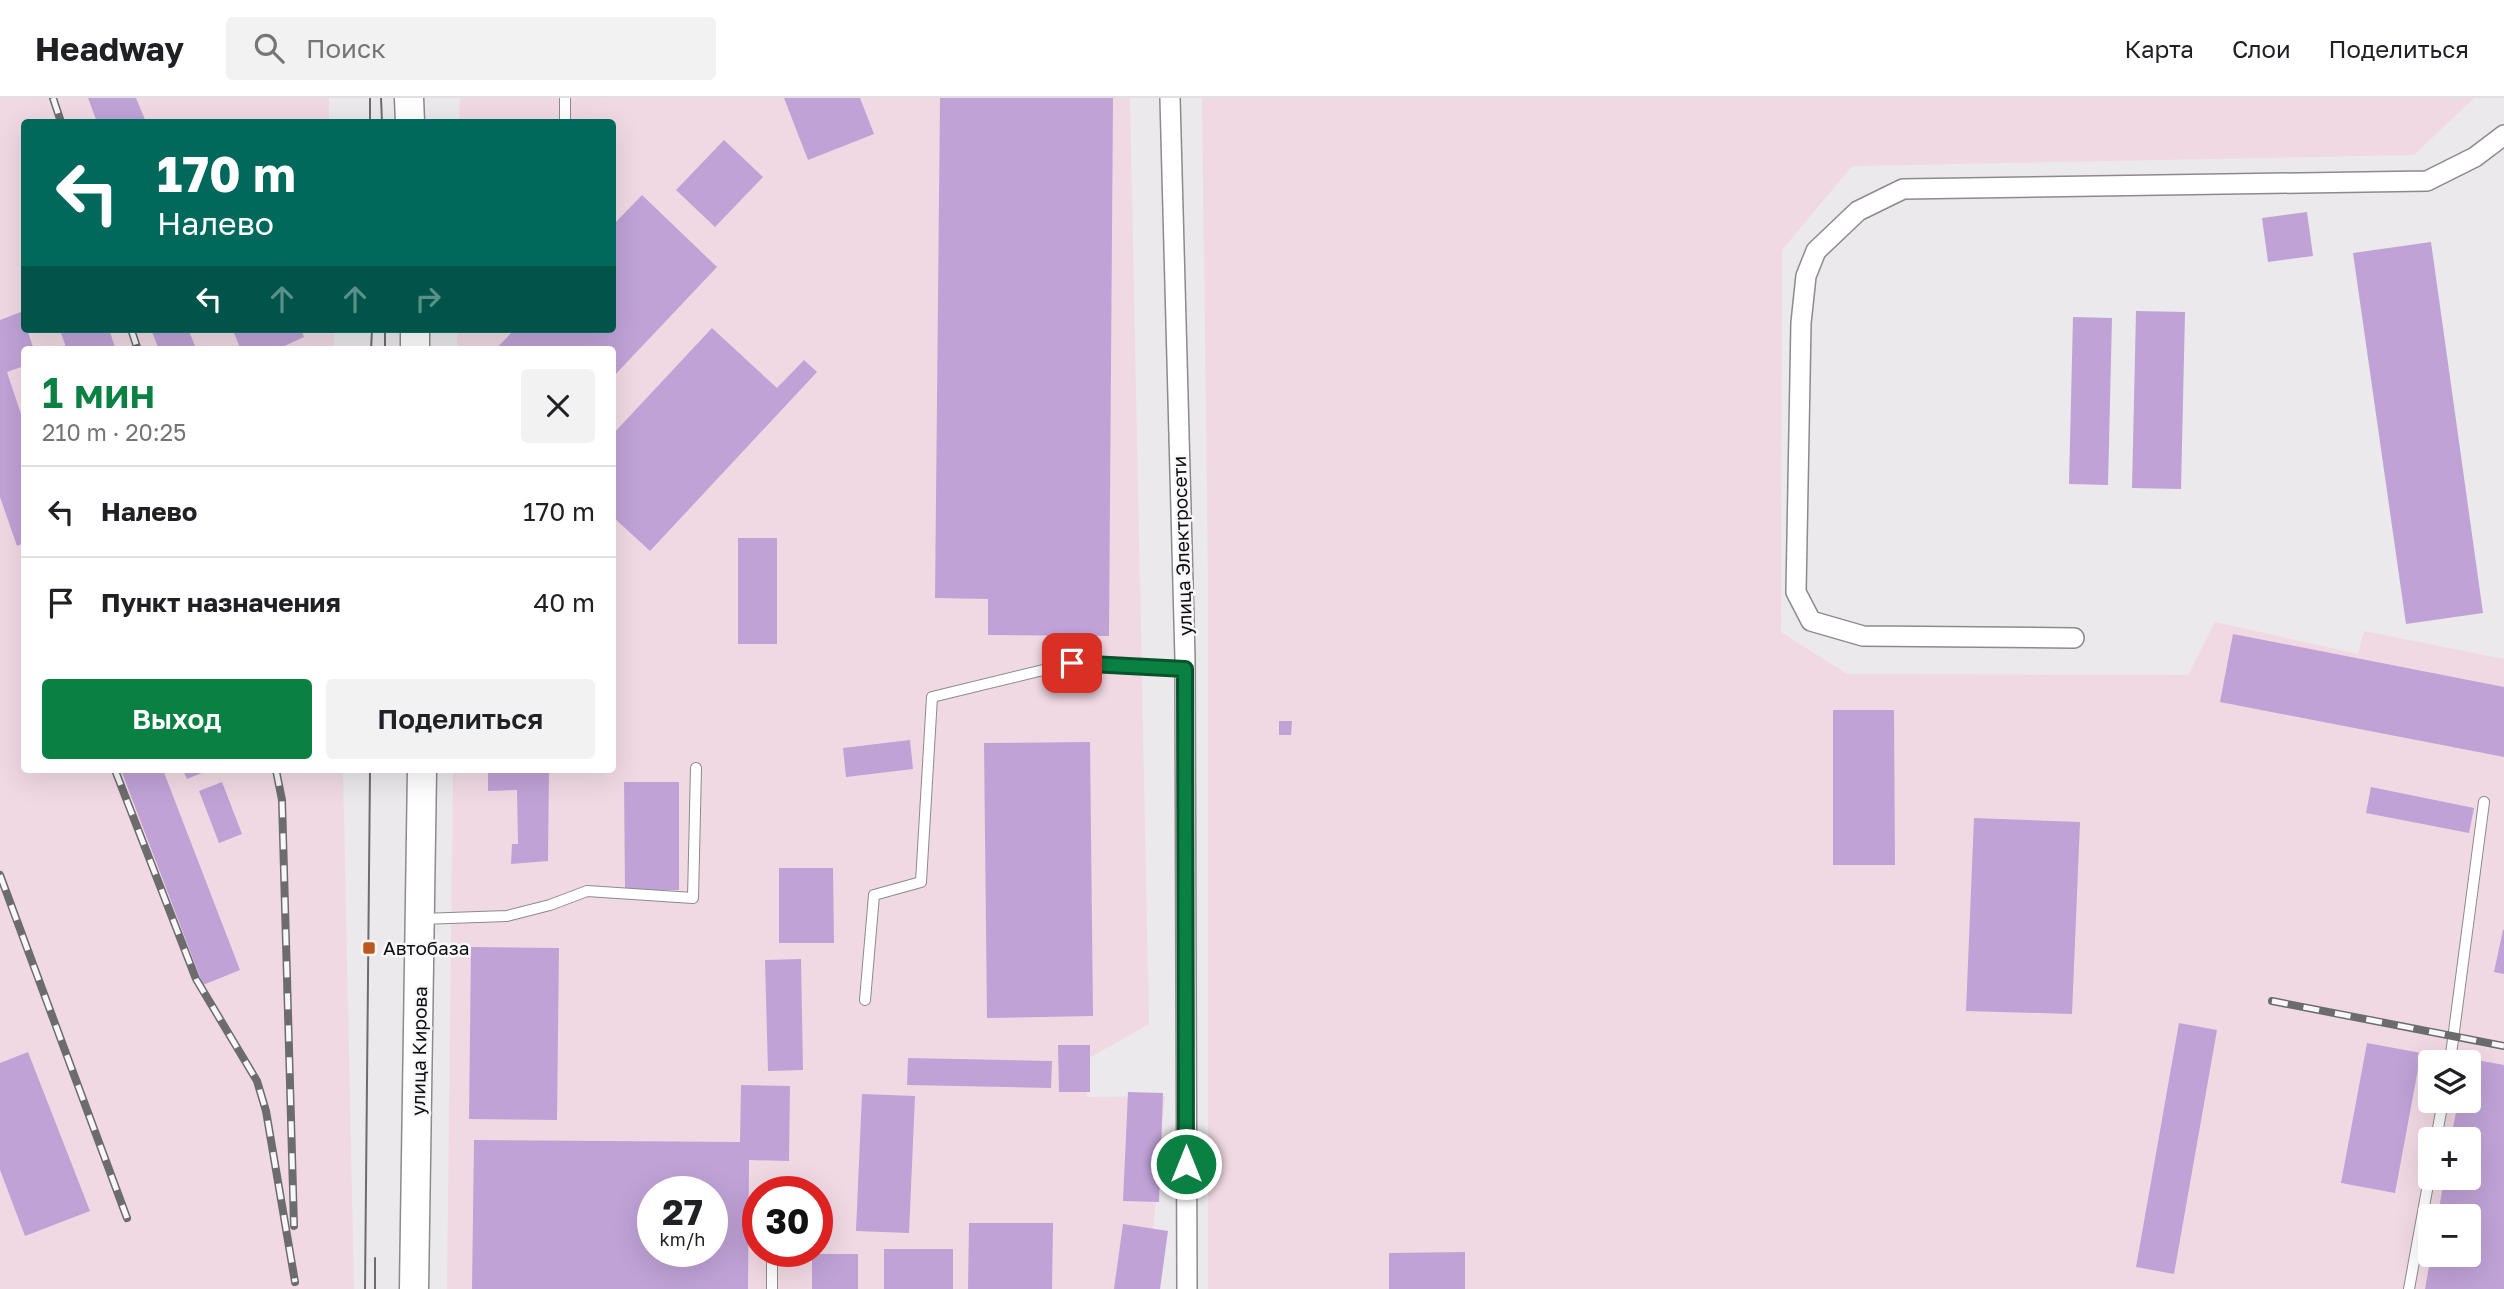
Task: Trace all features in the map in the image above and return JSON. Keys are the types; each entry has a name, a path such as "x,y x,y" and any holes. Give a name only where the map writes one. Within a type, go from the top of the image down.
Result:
{"main road":[{"path":"409,98 410,119"},
{"name":"улица Кирова","path":"414,1289 422,773"}],"street":[{"name":"улица Электросети","path":"1170,98 1185,669 1187,1289"},
{"path":"2074,638 1863,636 1811,621 1796,592 1796,538 1801,323 1806,275 1816,251 1858,211 1903,189 2427,181 2475,157 2504,135"}],"lane":[{"path":"565,98 565,119"},
{"path":"865,1000 874,895 921,883 932,697 1072,663 1185,669"},
{"path":"421,919 507,916 550,905 587,891 693,898 696,768"},
{"path":"2452,1050 2484,802"},
{"path":"2409,1289 2427,1190"},
{"path":"772,1267 772,1289"}],"shaded area":[{"path":"0,98 329,98 329,119 21,119 21,333 334,333 334,346 21,346 21,773 343,773 354,1289 0,1289"},
{"path":"460,98 1130,98 1149,1024 1082,1062 1087,1097 1165,1096 1148,1289 447,1289 453,773 616,773 616,346 457,346 457,333 616,333 616,119 459,119"},
{"path":"1202,98 2474,98 2414,155 1852,166 1782,250 1781,632 1847,674 2188,675 2215,622 2358,654 2364,631 2504,659 2504,1289 1208,1289 1208,581"}],"building":[{"path":"88,98 136,98 145,119 96,119"},
{"path":"784,98 860,98 874,134 808,160"},
{"path":"940,98 1113,98 1109,636 988,635 988,599 935,598"},
{"path":"724,140 763,177 715,227 676,190"},
{"path":"642,195 717,267 616,374 616,346 499,346 511,333 616,333 616,222"},
{"path":"2307,212 2313,256 2268,262 2262,218"},
{"path":"2431,242 2483,613 2406,624 2353,253"},
{"path":"2136,311 2185,312 2181,489 2132,488"},
{"path":"21,312 21,333 28,333 33,346 21,346 21,367 7,372 21,414 21,544 17,546 0,497 0,320"},
{"path":"2073,317 2112,318 2108,485 2069,484"},
{"path":"712,328 777,388 804,360 817,372 650,551 616,520 616,431"},
{"path":"61,333 110,333 115,346 66,346"},
{"path":"153,333 190,333 195,346 157,346"},
{"path":"234,333 302,333 304,337 285,346 239,346"},
{"path":"738,538 777,538 777,644 738,644"},
{"path":"2233,634 2504,687 2504,757 2220,702"},
{"path":"1833,710 1894,710 1895,865 1833,865"},
{"path":"1279,721 1292,721 1291,735 1279,735"},
{"path":"910,740 913,769 846,777 843,748"},
{"path":"1090,742 1093,1016 987,1018 984,743"},
{"path":"122,773 164,773 240,970 203,985"},
{"path":"184,773 202,773 187,779"},
{"path":"488,773 549,773 548,861 511,864 512,844 518,844 517,790 488,791"},
{"path":"222,782 242,834 219,843 199,791"},
{"path":"624,782 679,782 679,890 625,890"},
{"path":"2371,787 2474,808 2469,833 2366,813"},
{"path":"1974,818 2080,822 2072,1014 1966,1011"},
{"path":"779,868 833,868 834,943 779,943"},
{"path":"2504,930 2504,974 2494,972"},
{"path":"471,947 559,948 557,1120 469,1119"},
{"path":"801,959 803,1070 768,1071 765,960"},
{"path":"2179,1023 2217,1030 2174,1274 2136,1267"},
{"path":"2367,1043 2418,1052 2418,1069 2395,1193 2341,1183"},
{"path":"1058,1045 1090,1045 1090,1092 1059,1092"},
{"path":"28,1052 90,1211 25,1236 0,1170 0,1063"},
{"path":"908,1058 1052,1061 1051,1088 907,1085"},
{"path":"2481,1061 2504,1065 2504,1289 2425,1289 2429,1267 2481,1267 2481,1204 2440,1204 2442,1190 2481,1190 2481,1127 2453,1127 2456,1113 2481,1113"},
{"path":"741,1085 790,1086 789,1161 749,1160 749,1176 742,1176 742,1267 748,1267 748,1289 472,1289 474,1140 740,1142"},
{"path":"1128,1092 1163,1093 1159,1202 1123,1201"},
{"path":"862,1094 915,1096 909,1233 856,1231"},
{"path":"969,1223 1053,1223 1052,1289 968,1289"},
{"path":"1123,1224 1168,1231 1160,1289 1114,1289"},
{"path":"884,1249 953,1249 953,1289 884,1289"},
{"path":"1465,1252 1465,1289 1389,1289 1389,1253"},
{"path":"833,1254 858,1254 858,1289 812,1289 812,1267 833,1267"}],"tram line":[{"path":"370,98 370,119"},
{"path":"381,98 382,119"},
{"path":"371,346 372,333"},
{"path":"385,333 385,346"},
{"path":"365,1289 370,773"},
{"path":"375,1258 375,1289"}],"railway":[{"path":"53,98 60,119"},
{"path":"132,333 137,346"},
{"path":"116,773 196,979 257,1081 266,1111 295,1282"},
{"path":"277,773 282,800 294,1226"},
{"path":"0,875 127,1218"},
{"path":"2272,1001 2504,1046"}],"place":[{"name":"Автобаза","path":"369,948"}],"route":[{"path":"1072,663 1185,669 1186,1164"}]}
